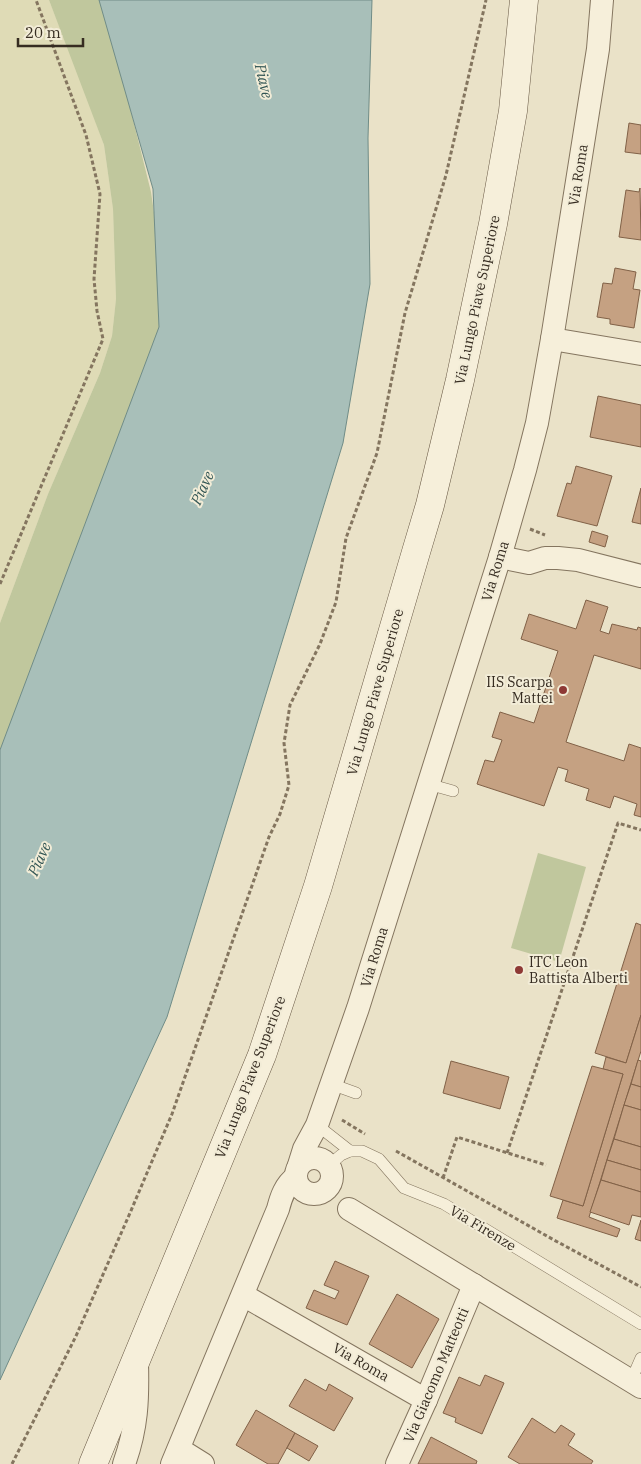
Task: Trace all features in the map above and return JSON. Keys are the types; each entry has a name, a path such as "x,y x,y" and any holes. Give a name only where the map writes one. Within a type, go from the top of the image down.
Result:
{"main road":[{"name":"Via Lungo Piave Superiore","path":"93,1464 262,1055 318,886 430,505 460,380 493,224 513,111 524,0"}],"street":[{"name":"Via Roma","path":"176,1457 282,1196 290,1181 313,1177 304,1149 317,1125 344,1089 358,1008 500,558 537,423 552,340 596,58 602,0"},
{"path":"552,340 641,354"},
{"path":"500,558 529,563 551,558 578,560 641,576"},
{"path":"313,1177 349,1209 636,1384"},
{"name":"Via Giacomo Matteotti","path":"397,1464 474,1285"},
{"name":"Via Roma","path":"243,1295 426,1400"},
{"name":"Via Lungo Piave Superiore","path":"124,1464 132,1440 137,1404 137,1360"},
{"path":"176,1457 203,1464"}],"lane":[{"path":"428,784 453,790"},
{"path":"313,1177 341,1155 350,1151 317,1125"},
{"name":"Via Firenze","path":"350,1151 362,1152 379,1159 404,1188 444,1204 641,1324"},
{"path":"636,1384 641,1358"}],"path":[{"path":"0,584 103,339 97,311 94,279 100,194 86,135 36,0"},
{"path":"12,1464 76,1336 168,1123 269,838 280,814 289,785 284,743 290,705 320,644 336,602 346,538 376,453 405,313 446,175 486,0"},
{"path":"507,1153 618,822 641,830"},
{"path":"344,1089 339,1112 340,1119 366,1134"},
{"path":"443,1178 457,1137 546,1165"},
{"path":"391,1149 641,1287"}],"shaded area":[{"path":"0,0 49,0 83,86 104,145 113,209 116,299 112,336 100,373 48,494 0,623"}],"green space":[{"path":"49,0 108,0 112,35 151,192 162,268 165,341 0,750 0,623 48,494 100,373 112,336 116,299 113,209 104,145"},
{"path":"538,853 586,867 559,962 511,948"}],"water":[{"name":"Piave","path":"99,0 372,0 368,138 370,284 343,443 167,1017 0,1380 0,750 159,327 153,189"}],"building":[{"path":"629,123 641,125 641,154 625,152"},
{"path":"640,188 641,240 619,237 626,190 639,192"},
{"path":"615,268 636,272 633,289 640,290 634,328 610,324 610,319 597,317 603,283 612,284"},
{"path":"598,396 641,405 641,447 590,437"},
{"path":"576,466 612,476 597,526 557,516 567,483 571,484"},
{"path":"641,488 641,524 632,522"},
{"path":"592,531 608,536 605,547 589,542"},
{"path":"586,600 608,607 600,631 609,634 612,624 637,630 638,627 641,628 641,669 594,655 566,742 624,761 629,744 641,748 641,817 634,815 637,804 614,796 610,808 586,800 589,789 565,781 568,770 558,767 544,806 477,784 485,760 494,762 502,740 492,737 500,712 534,723 558,651 521,639 529,614 576,629"},
{"path":"636,923 641,925 641,1015 626,1063 595,1053"},
{"path":"641,1015 641,1051 589,1217 620,1229 617,1237 557,1218 563,1200 583,1206 623,1074 603,1069 606,1057 626,1063"},
{"path":"638,1060 641,1061 641,1087 631,1084"},
{"path":"451,1061 509,1077 500,1109 443,1093"},
{"path":"592,1066 623,1074 583,1206 550,1196"},
{"path":"631,1084 641,1087 641,1110 624,1105"},
{"path":"624,1105 641,1110 641,1147 614,1139"},
{"path":"614,1139 641,1147 641,1170 607,1160"},
{"path":"607,1160 641,1170 641,1192 601,1180"},
{"path":"601,1180 641,1192 641,1217 632,1215 629,1225 590,1212"},
{"path":"641,1220 641,1241 635,1239"},
{"path":"335,1261 369,1276 347,1325 306,1308 314,1290 335,1299 339,1291 324,1285"},
{"path":"397,1294 439,1319 412,1368 369,1344"},
{"path":"485,1375 504,1383 482,1434 455,1422 456,1418 443,1413 459,1377 480,1386"},
{"path":"305,1379 326,1391 329,1384 353,1398 334,1431 289,1406"},
{"path":"256,1410 295,1433 278,1464 268,1464 236,1445"},
{"path":"532,1418 555,1433 561,1425 575,1434 568,1445 593,1461 591,1464 520,1464 508,1457"},
{"path":"295,1433 318,1446 309,1461 287,1448"},
{"path":"431,1437 477,1461 476,1464 418,1464"}],"place":[{"name":"IIS Scarpa Mattei","path":"563,690"},
{"name":"ITC Leon Battista Alberti","path":"519,970"}]}
